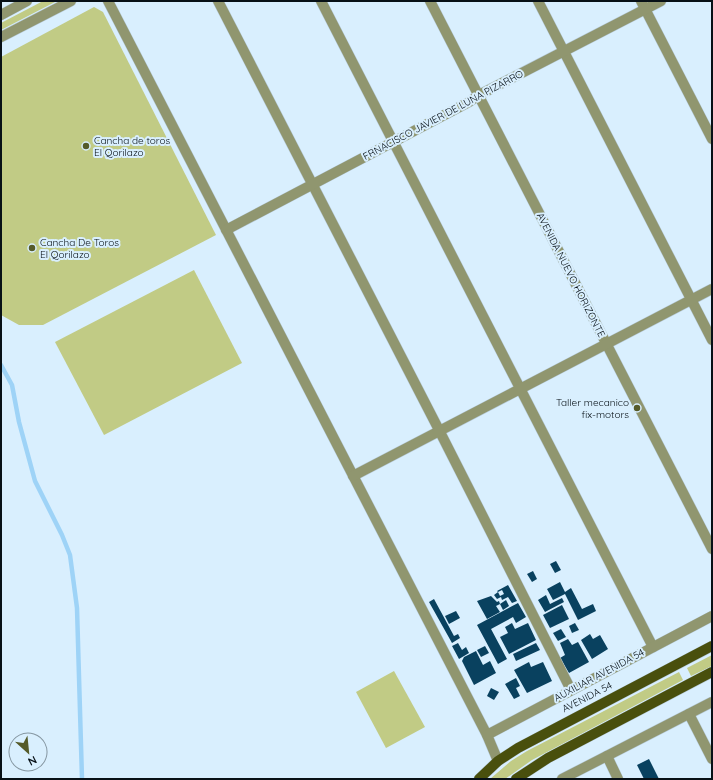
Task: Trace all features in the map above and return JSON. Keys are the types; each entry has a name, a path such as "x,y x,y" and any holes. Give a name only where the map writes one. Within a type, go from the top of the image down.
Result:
{"main road":[{"name":"AVENIDA 54","path":"479,779 498,761 532,740 712,646"},
{"path":"516,779 548,758 712,672"}],"street":[{"path":"1,15 27,1"},
{"path":"1,37 71,1"},
{"path":"108,1 487,735 498,761"},
{"path":"218,1 571,690"},
{"path":"321,1 653,647"},
{"name":"AVENIDA NUEVO HORIZONTE","path":"430,1 712,549"},
{"path":"538,1 712,340"},
{"name":"FRNACISCO JAVIER DE LUNA PIZARRO","path":"226,230 563,51 643,5 661,1"},
{"path":"643,5 712,139"},
{"path":"353,476 712,289"},
{"name":"AUXILIAR AVENIDA 54","path":"487,735 712,616"},
{"path":"562,779 712,702"},
{"path":"689,714 712,759"},
{"path":"606,756 618,779"}],"green space":[{"path":"43,1 57,1 1,30 1,23"},
{"name":"Cancha de toros El Qorilazo","path":"94,7 103,12 216,235 43,325 19,325 1,315 1,57"},
{"path":"194,270 242,363 104,435 55,342"},
{"path":"712,655 712,666 691,676 687,668"},
{"path":"394,671 425,727 386,748 356,692"},
{"path":"679,672 683,680 532,760 505,779 490,779 511,761 527,751"}],"building":[{"path":"556,561 561,570 555,573 550,564"},
{"path":"533,571 537,579 532,582 527,574"},
{"path":"560,582 565,592 571,588 582,609 593,604 596,611 578,620 565,594 553,600 547,589"},
{"path":"508,585 517,601 512,603 508,597 502,600 501,597 497,599 494,595 498,592 497,591","holes":["502,590 504,594 500,596 498,592"]},
{"path":"546,595 550,604 562,598 564,602 545,612 538,600"},
{"path":"491,596 497,602 499,601 500,604 496,606 500,612 487,619 477,601"},
{"path":"434,599 454,636 458,634 460,638 452,643 429,602"},
{"path":"506,600 509,606 503,610 500,604"},
{"path":"518,603 526,617 516,623 513,617 491,629 507,659 498,664 477,625"},
{"path":"562,605 569,619 550,628 543,615"},
{"path":"456,611 460,618 449,624 445,616"},
{"path":"512,623 515,629 528,623 536,640 509,654 500,637 508,633 505,627"},
{"path":"575,623 579,630 572,633 569,626"},
{"path":"561,629 566,637 558,641 553,633"},
{"path":"590,634 593,639 600,635 608,649 592,659 581,640"},
{"path":"568,639 572,645 578,642 589,662 569,673 560,658 565,655 560,643"},
{"path":"458,643 462,650 466,647 469,653 459,659 452,646"},
{"path":"536,643 540,650 516,661 513,654"},
{"path":"485,646 489,653 481,657 477,650"},
{"path":"476,651 483,665 490,661 496,673 474,685 462,661 464,657"},
{"path":"529,662 531,667 543,662 552,681 527,693 514,670"},
{"path":"516,678 520,686 516,688 520,696 514,699 505,684"},
{"path":"491,688 499,692 494,700 487,696"},
{"path":"649,759 659,779 644,779 637,765"}],"waterway":[{"path":"1,365 12,385 19,422 35,481 62,535 70,555 77,608 82,779"}],"place":[{"name":"Cancha de toros El Qorilazo","path":"86,146"},
{"name":"Cancha De Toros El Qorilazo","path":"32,248"},
{"name":"Taller mecanico fix-motors","path":"637,408"}]}
